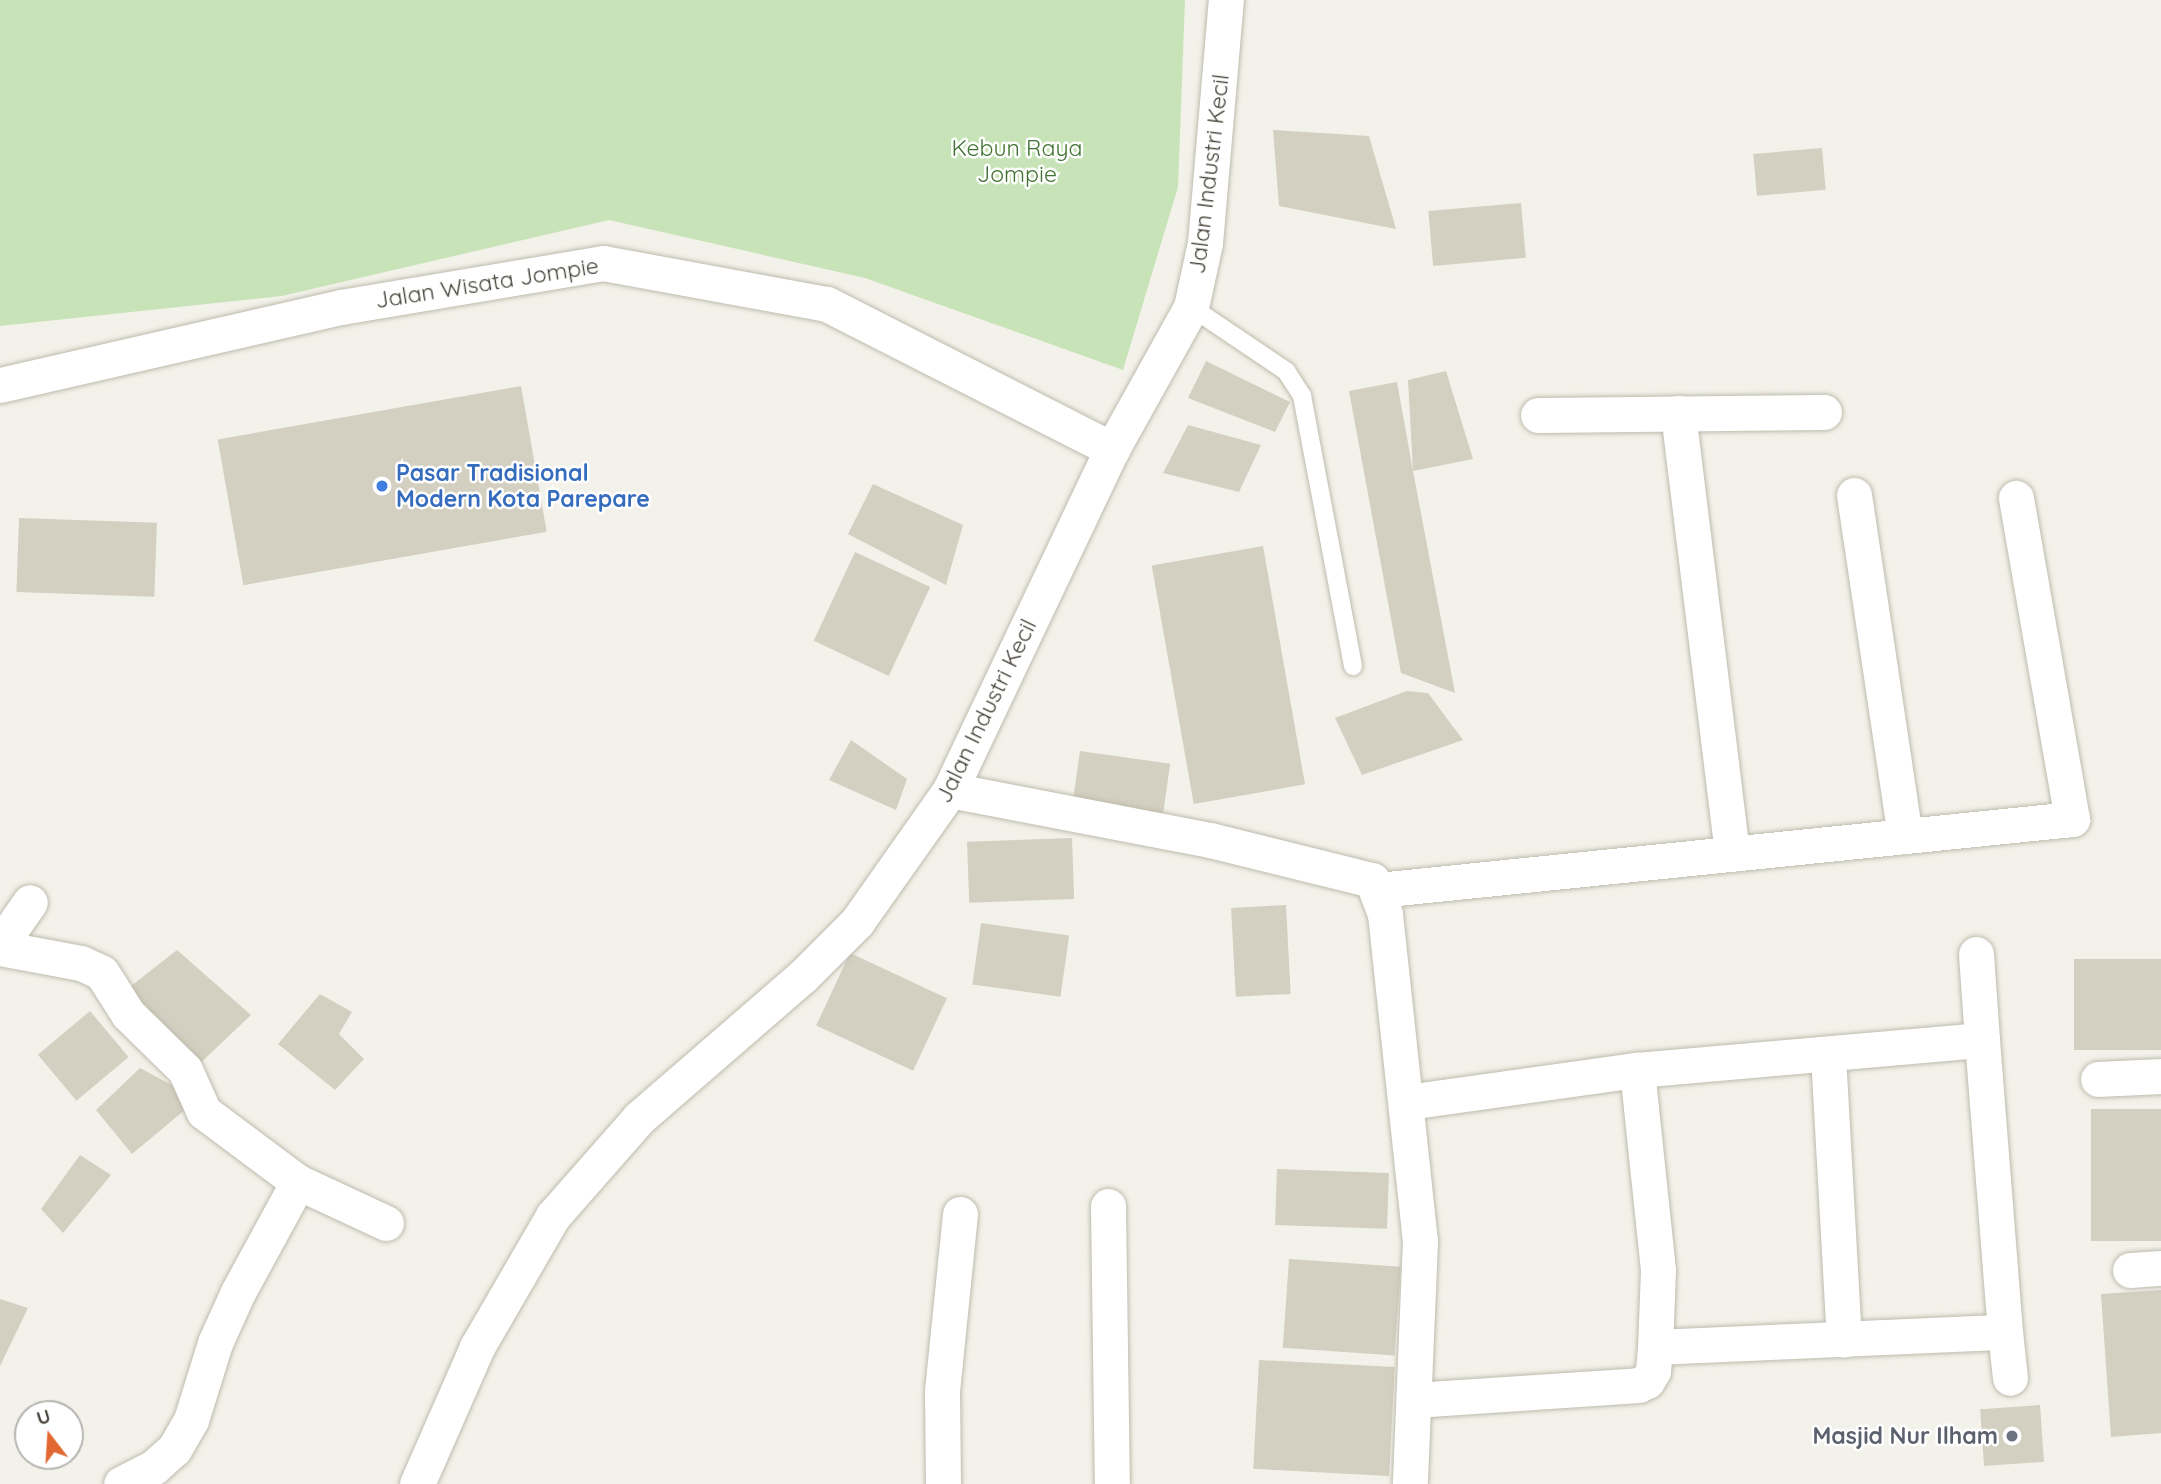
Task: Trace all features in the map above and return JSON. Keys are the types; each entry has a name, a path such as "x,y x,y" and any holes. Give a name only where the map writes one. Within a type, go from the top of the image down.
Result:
{"street":[{"name":"Jalan Industri Kecil","path":"417,1484 477,1347 553,1216 639,1118 802,977 856,922 950,790 1112,449 1191,307 1205,243 1226,0"},
{"name":"Jalan Wisata Jompie","path":"0,385 341,307 603,263 827,304 1112,449"},
{"path":"1538,415 1824,412"},
{"path":"1678,413 1732,854"},
{"path":"1854,495 1905,836"},
{"path":"1378,890 2072,819 2017,498"},
{"path":"950,790 1210,840 1372,880 1378,890 1408,1102 1420,1241 1409,1484"},
{"path":"30,902 0,946 81,963 102,973 128,1014 185,1070 204,1112 298,1182 386,1223"},
{"path":"1976,954 2010,1378"},
{"path":"1408,1102 1637,1070 1982,1040"},
{"path":"1828,1055 1844,1340"},
{"path":"1414,1400 1638,1385 1647,1381 1653,1371 1658,1270 1637,1070"},
{"path":"2098,1079 2161,1076"},
{"path":"121,1484 154,1467 174,1450 191,1420 215,1343 238,1292 298,1182"},
{"path":"1108,1206 1112,1484"},
{"path":"943,1484 943,1391 960,1214"},
{"path":"1655,1346 2006,1332"}],"lane":[{"path":"1191,307 1286,371 1302,396 1353,666"}],"green space":[{"name":"Kebun Raya Jompie","path":"0,0 1185,0 1178,187 1123,370 865,278 609,220 282,296 0,326"}],"building":[{"path":"1273,130 1369,136 1396,229 1279,206"},
{"path":"1822,148 1826,190 1757,196 1753,154"},
{"path":"1521,203 1526,258 1433,266 1428,211"},
{"path":"1206,361 1290,402 1275,432 1188,398"},
{"path":"1446,371 1473,459 1413,471 1408,380"},
{"path":"1397,382 1455,693 1401,673 1349,391"},
{"name":"Pasar Tradisional Modern Kota Parepare","path":"521,386 547,532 243,585 218,439"},
{"path":"1188,425 1261,445 1239,492 1163,473"},
{"path":"873,484 963,525 946,585 848,534"},
{"path":"19,518 157,523 154,597 16,592"},
{"path":"1263,546 1305,784 1194,804 1152,566"},
{"path":"855,552 930,587 889,676 814,641"},
{"path":"1407,691 1428,693 1463,740 1362,775 1335,718"},
{"path":"851,740 907,779 896,810 829,780"},
{"path":"1080,751 1170,764 1163,813 1073,801"},
{"path":"1072,838 1074,899 969,903 967,842"},
{"path":"1286,905 1291,994 1236,997 1231,908"},
{"path":"981,923 1069,935 1061,997 972,984"},
{"path":"177,950 251,1015 194,1069 117,997"},
{"path":"850,953 947,998 913,1071 816,1026"},
{"path":"2074,959 2161,959 2161,1050 2074,1050"},
{"path":"320,994 352,1012 339,1034 364,1059 335,1090 278,1044"},
{"path":"90,1011 129,1057 76,1101 38,1055"},
{"path":"140,1068 198,1099 132,1154 96,1110"},
{"path":"2091,1109 2161,1109 2161,1241 2091,1241"},
{"path":"80,1155 111,1175 63,1233 41,1209"},
{"path":"1277,1169 1389,1173 1387,1229 1275,1225"},
{"path":"1289,1259 1401,1267 1395,1356 1283,1348"},
{"path":"2161,1290 2161,1433 2111,1437 2101,1294"},
{"path":"0,1299 28,1308 0,1366"},
{"path":"1259,1360 1395,1367 1389,1476 1253,1469"},
{"name":"Masjid Nur Ilham","path":"2040,1405 2044,1462 1984,1466 1980,1409"}],"place":[{"name":"Pasar Tradisional Modern Kota Parepare","path":"382,486"},
{"name":"Masjid Nur Ilham","path":"2012,1436"}]}
